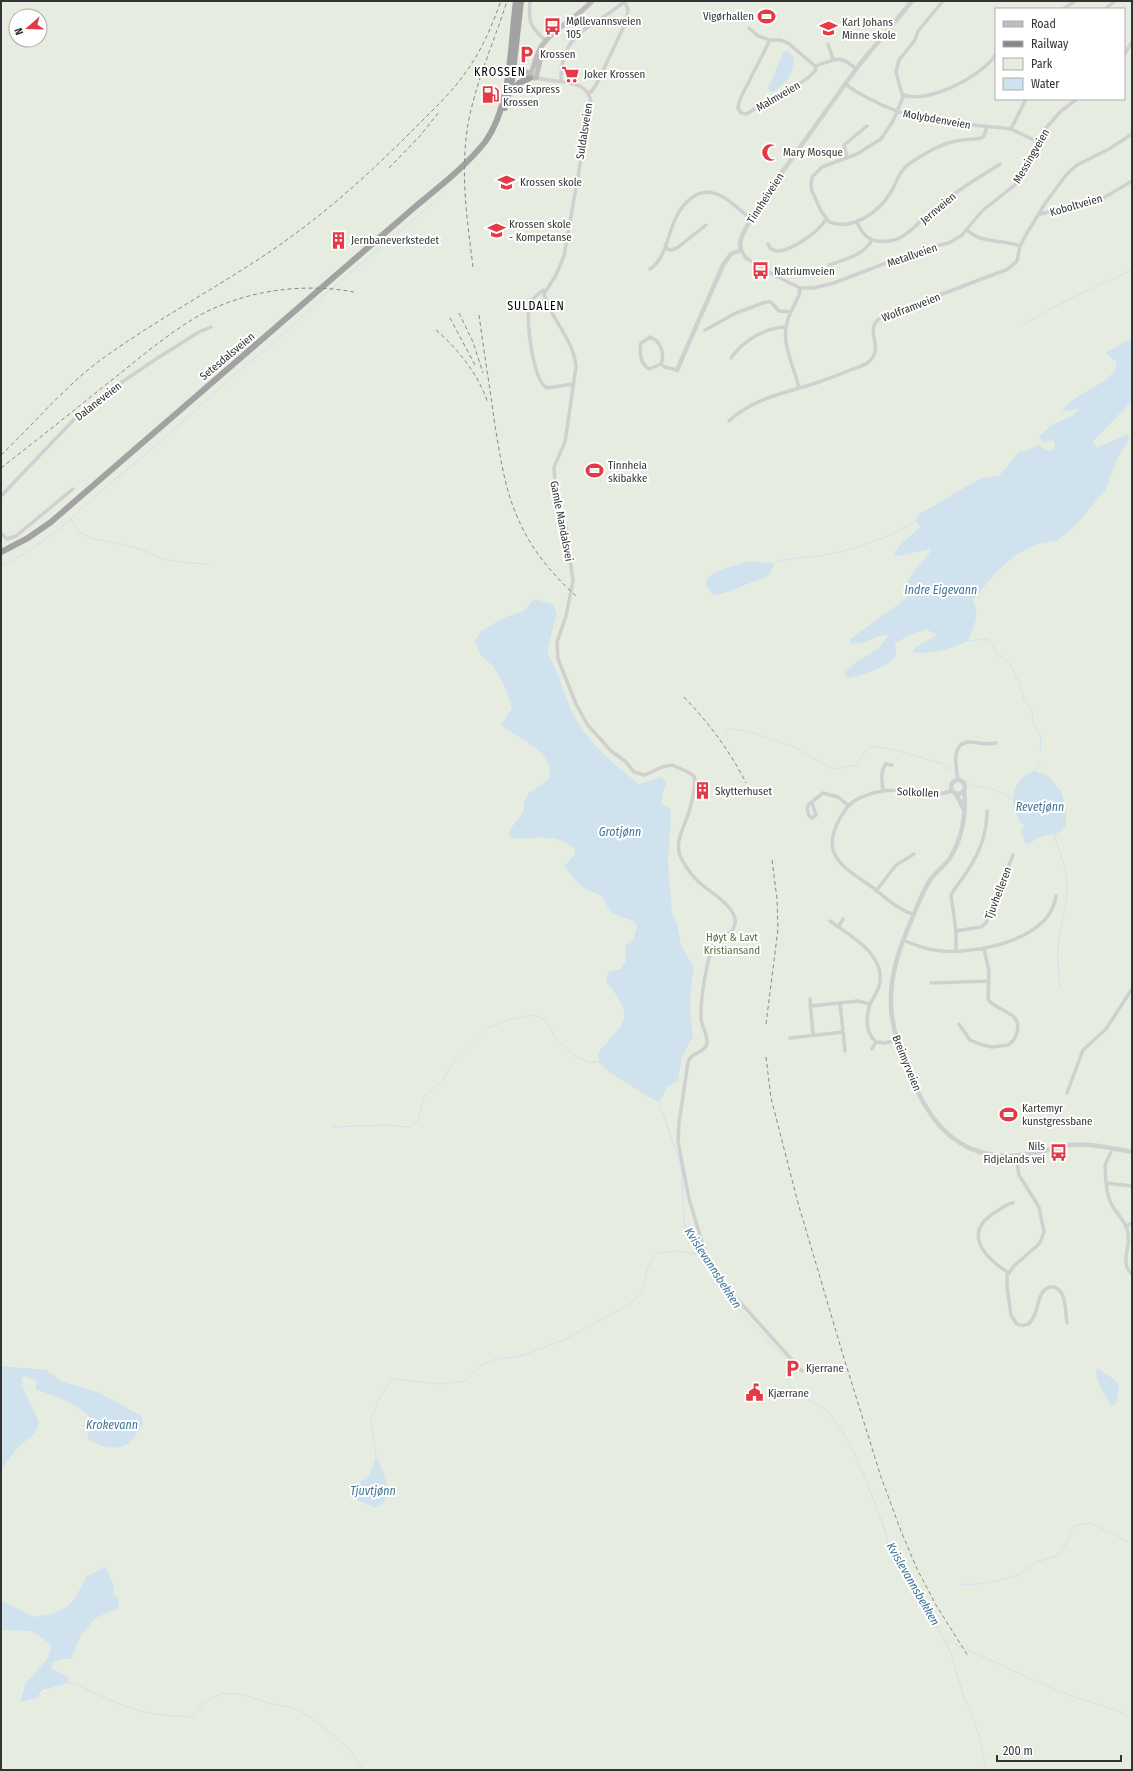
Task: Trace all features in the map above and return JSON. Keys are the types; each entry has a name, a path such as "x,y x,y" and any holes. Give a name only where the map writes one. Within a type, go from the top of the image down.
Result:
{"highway":[{"name":"Setesdalsveien","path":"1,552 28,538 50,522 476,155 489,141 504,113 510,94 516,1"},
{"name":"Setesdalsveien","path":"461,168 479,149 492,131 502,106 512,72 521,1"},
{"path":"510,94 519,82 532,76"}],"main road":[{"path":"512,72 532,76 541,46 560,26 583,10 592,1"}],"street":[{"path":"530,1 529,21 532,28 546,41"},
{"path":"560,81 566,53 574,38 588,26 625,1 628,13 625,25 596,85 592,92 588,93"},
{"name":"Tinnheiveien","path":"742,250 740,243 742,236 775,182 856,69 912,1"},
{"path":"943,1 918,30 914,40 899,60 897,76 901,92 904,95 914,96 933,94 957,84 981,71 995,55"},
{"path":"1064,8 1075,1"},
{"path":"1106,8 1115,1"},
{"path":"749,28 758,36 788,43 815,66 833,59 842,60 856,69"},
{"name":"Malmveien","path":"770,40 740,99 738,108 741,113 746,114 768,100 797,86 816,70 815,66"},
{"path":"1125,53 1132,42"},
{"path":"828,44 833,59"},
{"name":"Suldalsveien","path":"532,76 581,86 588,93 590,106 582,145 564,256 556,275 545,291"},
{"name":"Molybdenveien","path":"846,84 862,96 898,112 917,118 957,124 1011,129 1038,142"},
{"path":"904,95 898,112 881,139 862,152 822,167 812,177 812,191 826,220 840,225 857,221 877,209 891,192 902,170 910,163 948,143 981,138 984,136 987,126"},
{"path":"1011,129 1026,100"},
{"name":"Messingveien","path":"967,230 982,212 1016,184 1022,177 1038,142 1053,119 1076,100"},
{"path":"848,158 844,145 867,126"},
{"name":"Koboltveien","path":"1020,246 1053,192 1071,170 1084,161 1109,149 1132,134"},
{"name":"Jernveien","path":"872,240 888,241 902,236 912,230 929,213 949,197 1000,164"},
{"name":"Koboltveien","path":"1040,214 1100,200 1132,181"},
{"path":"650,269 659,261 677,214 689,200 700,193 710,192 719,194 751,219"},
{"path":"768,244 770,248 776,251 789,248 808,237 826,220"},
{"path":"828,265 861,252 869,245 872,240 861,230 857,221"},
{"path":"665,248 671,250 677,248 706,226"},
{"path":"967,230 982,240 1020,246"},
{"name":"Metallveien","path":"800,288 813,288 834,283 915,252 949,243 967,230"},
{"name":"Wolframveien","path":"729,421 760,402 866,364 875,353 873,330 879,319 1008,269 1017,260 1020,246"},
{"path":"661,364 665,367 677,370 723,265 731,254 742,250 748,260 800,288 798,299 785,327 787,350 800,388"},
{"path":"545,291 543,290 535,297 529,304 528,308 531,349 539,378 541,384 547,388 574,384"},
{"name":"Gamle Mandalsvei","path":"545,291 544,295 549,309 570,344 574,354 576,367 565,442 554,467 556,496 559,510 566,528 573,581 566,616 557,642 558,659 576,704 591,729 634,772 645,775 662,767 672,765 688,772 696,781 691,806 680,839 680,857 699,882 716,895 732,911 736,922 731,932 723,935 717,940 710,953 704,977 701,1020 706,1036 706,1044 702,1050 691,1056 688,1062 678,1123 679,1155 694,1220 704,1249 716,1274 737,1301 802,1371"},
{"path":"705,330 736,313 766,302 771,302 779,311 791,312"},
{"name":"Dalaneveien","path":"1,496 82,411 156,359 199,332 211,327"},
{"path":"731,358 736,351 757,335 773,329 785,327"},
{"path":"647,338 654,338 659,344 663,353 661,364 649,369 644,365 640,358 641,343 647,338"},
{"path":"1,533 7,539 16,536 73,489"},
{"path":"954,792 964,791 965,785 958,780 955,760 960,746 968,742 987,744 996,743"},
{"name":"Solkollen","path":"883,790 882,780 884,768 886,764 892,765"},
{"path":"958,780 952,783 951,787 964,809"},
{"name":"Solkollen","path":"848,805 859,798 883,790 930,795 954,792"},
{"name":"Breimyrveien","path":"964,791 963,826 957,844 950,857 929,881 903,940 895,964 891,990 891,1011 896,1040 919,1095 928,1112 940,1127 957,1141 975,1150 993,1155 1024,1155 1072,1145 1092,1145 1132,1152"},
{"path":"812,803 825,793 841,798 848,805 834,830 832,844 834,854 845,868 876,890 894,906 914,915"},
{"path":"956,951 956,931 951,895 979,850 986,830 987,811"},
{"path":"876,890 896,865 914,854"},
{"name":"Tjuvhelleren","path":"956,931 981,927 986,923 1013,855"},
{"path":"903,940 928,950 956,951 984,949 1031,932 1051,910 1056,896"},
{"path":"838,927 843,919"},
{"path":"830,920 866,949 878,965 881,976 880,984 870,1004 867,1024 871,1035 876,1042 885,1043 896,1040"},
{"path":"959,1024 970,1040 982,1045 1008,1045 1013,1040 1018,1029 1016,1020 1011,1014 989,1002 987,996 989,971 984,949"},
{"path":"931,983 989,981"},
{"path":"1067,1093 1084,1047 1106,1028 1132,989"},
{"path":"810,999 813,1035"},
{"path":"810,1006 858,1001 870,1004"},
{"path":"840,1003 845,1051"},
{"path":"790,1038 843,1032"},
{"path":"872,1049 876,1042"},
{"path":"1111,1152 1105,1165 1107,1194 1112,1205 1126,1226 1129,1238 1126,1268 1132,1274"},
{"path":"1016,1156 1019,1175 1039,1207 1044,1232 1040,1243 1014,1266 1009,1273 1007,1286 1011,1314 1014,1322 1023,1325 1030,1322 1041,1294 1046,1288 1052,1287 1058,1289 1062,1293 1067,1323"},
{"path":"1106,1183 1132,1186"},
{"path":"1009,1273 982,1250 978,1243 977,1234 983,1220 1007,1205 1013,1203"},
{"path":"1126,1226 1132,1223"}],"green space":[{"name":"Høyt & Lavt Kristiansand","path":"1,1 1132,1 1132,1770 1,1770","holes":["32,1676 45,1689 37,1698 20,1702 25,1684"]}],"water":[{"path":"788,51 794,58 792,70 785,82 772,92 768,89 783,52"},
{"name":"Indre Eigevann","path":"1132,338 1132,401 1093,441 1097,448 1127,434 1130,437 1117,459 1106,489 1075,526 1056,541 1037,544 1016,555 997,571 973,600 976,616 968,641 940,651 927,653 912,652 916,647 937,635 926,629 895,643 896,656 880,668 847,679 845,673 850,667 879,647 888,635 879,636 857,644 852,644 849,640 907,598 904,588 915,569 929,554 931,549 899,556 894,554 902,543 920,527 916,521 918,515 981,478 999,476 1019,452 1039,445 1050,452 1055,446 1054,440 1043,442 1039,436 1052,425 1073,415 1080,409 1062,411 1076,398 1109,377 1116,369 1116,362 1106,353"},
{"path":"747,561 772,563 774,566 768,576 722,594 714,595 706,586 707,579 712,575 721,570"},
{"name":"Grotjønn","path":"534,599 553,604 557,613 547,652 572,712 585,733 610,760 639,784 662,777 666,783 662,805 670,808 671,816 668,864 672,913 677,924 681,945 694,968 690,1012 693,1036 682,1057 678,1081 667,1087 659,1103 618,1078 599,1063 598,1053 621,1026 624,1019 624,1012 621,1004 606,981 608,972 621,969 626,961 625,946 634,938 637,927 634,921 617,915 611,911 601,895 589,891 572,877 565,866 575,854 575,849 567,843 551,838 510,838 509,831 524,811 524,802 529,793 549,779 549,769 547,760 541,753 526,741 501,725 512,708 506,689 494,667 480,654 475,640 481,631 503,618 524,611"},
{"name":"Revetjønn","path":"1034,771 1047,775 1061,791 1066,808 1066,825 1056,834 1045,835 1026,844 1021,832 1024,826 1015,811 1013,803 1016,787 1026,775"},
{"name":"Krokevann","path":"1,1366 46,1370 63,1382 100,1393 141,1416 143,1423 128,1444 112,1448 96,1444 87,1438 90,1426 90,1417 65,1400 36,1390 37,1381 25,1376 21,1378 23,1388 39,1422 35,1433 16,1449 1,1470"},
{"path":"1097,1368 1115,1380 1119,1386 1116,1405 1111,1405 1101,1387 1096,1373"},
{"name":"Tjuvtjønn","path":"376,1457 383,1471 387,1495 386,1499 376,1508 354,1499 351,1490 370,1474"},
{"path":"105,1567 114,1585 113,1595 118,1598 119,1608 95,1618 80,1637 71,1659 61,1659 53,1662 51,1668 69,1678 68,1683 43,1690 37,1698 20,1702 25,1684 48,1658 52,1646 33,1631 1,1630 1,1600 33,1617 53,1614 68,1606 75,1598 87,1576"}],"waterway":[{"path":"1,566 21,556 61,528 96,495 151,450 239,371 277,340 330,290 445,193"},
{"path":"1021,326 1067,300 1132,270"},
{"path":"71,519 79,532 93,539 140,549 163,559 189,563 210,564"},
{"path":"772,563 852,549 885,537 916,521"},
{"path":"968,641 986,639 991,642"},
{"path":"993,645 996,654 1004,658 1011,666 1021,688 1024,699 1032,711 1033,723 1041,737 1040,751"},
{"path":"725,730 736,729 754,733 794,747 832,769 856,765 864,753 872,746 894,750 941,763 955,774"},
{"path":"1034,771 1041,762"},
{"path":"959,777 972,785 995,790 1013,799"},
{"path":"1054,835 1064,866 1067,886 1066,904 1058,948 1060,987"},
{"path":"333,1127 384,1125 409,1127 418,1121 424,1097 442,1081 455,1060 486,1029 509,1020 533,1015 545,1020 557,1040 576,1057 591,1063 599,1061"},
{"name":"Kvislevannsbekken","path":"659,1103 676,1150 682,1173 684,1223 721,1285 735,1305 786,1359 789,1386 828,1412 842,1431 864,1475 886,1533 888,1545 900,1565 912,1579 951,1653 963,1695 973,1716 986,1770"},
{"path":"376,1457 371,1418 380,1397 392,1379 441,1384 464,1381 483,1364 496,1359 521,1356 566,1339 631,1303 642,1291 648,1267 657,1253 676,1251 702,1255"},
{"path":"962,1584 969,1585 992,1582 1016,1576 1035,1563 1058,1555 1063,1549 1074,1526 1089,1523 1112,1533 1132,1545"},
{"path":"946,1640 1049,1687 1119,1711 1132,1720"},
{"path":"68,1683 75,1684 132,1709 166,1715 191,1717 205,1702 223,1693 244,1695 268,1703 291,1707 311,1717 348,1748 362,1768 367,1770"}],"railway":[{"path":"1,455 66,389 94,365 153,324 288,239 319,216 362,179 437,106 461,79 483,45 501,1"},
{"path":"473,267 464,178 468,124 476,92 507,1"},
{"path":"389,168 420,136 439,112"},
{"path":"1,468 158,343 190,321 209,311 228,302 249,296 291,289 312,288 354,292"},
{"path":"459,313 473,342 483,373"},
{"path":"479,315 495,426 504,476 511,500 525,534 531,544 552,572 577,597"},
{"path":"450,318 475,365"},
{"path":"436,330 467,363 479,382 488,403"},
{"path":"684,697 718,738 746,783"},
{"path":"766,1024 778,929 777,899 772,860"},
{"path":"766,1057 771,1098 798,1203 881,1477 917,1569 936,1605 968,1656"}],"place":[{"name":"Vigørhallen","path":"767,16"},
{"name":"Møllevannsveien 105","path":"553,27"},
{"name":"Karl Johans Minne skole","path":"829,28"},
{"name":"Krossen","path":"527,54"},
{"name":"Joker Krossen","path":"571,74"},
{"name":"Esso Express Krossen","path":"490,95"},
{"name":"Mary Mosque","path":"770,152"},
{"name":"Krossen skole","path":"507,182"},
{"name":"Krossen skole - Kompetanse","path":"496,230"},
{"name":"Jernbaneverkstedet","path":"338,240"},
{"name":"Natriumveien","path":"761,271"},
{"name":"Tinnheia skibakke","path":"595,471"},
{"name":"Skytterhuset","path":"702,791"},
{"name":"Kartemyr kunstgressbane","path":"1009,1114"},
{"name":"Nils Fidjelands vei","path":"1058,1152"},
{"name":"Kjerrane","path":"793,1368"},
{"name":"Kjærrane","path":"755,1393"}],"district":[{"name":"KROSSEN","path":"500,72"},
{"name":"SULDALEN","path":"536,306"}]}
